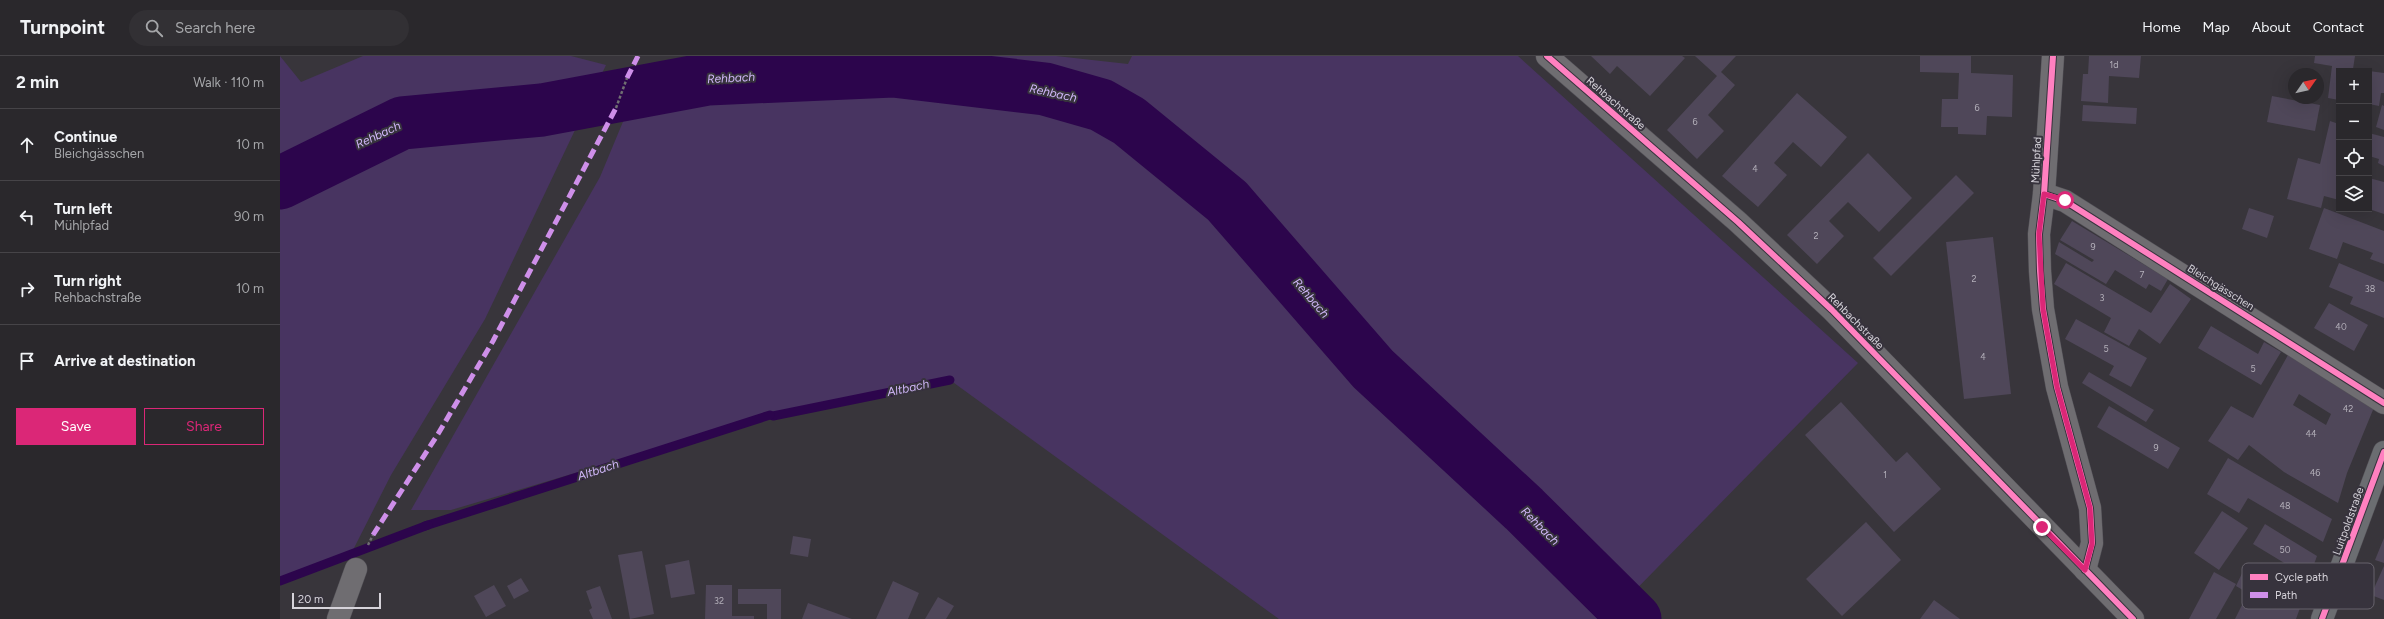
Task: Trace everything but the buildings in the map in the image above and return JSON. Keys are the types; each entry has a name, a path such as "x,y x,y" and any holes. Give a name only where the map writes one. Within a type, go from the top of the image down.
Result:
{"street":[{"name":"Rehbachstraße","path":"1547,56 1738,222 1832,310 2133,619"},
{"name":"Mühlpfad","path":"2053,56 2044,194 2039,234 2043,309 2057,387 2090,508 2092,544 2085,570"},
{"name":"Bleichgässchen","path":"2044,194 2065,200 2384,403"},
{"name":"Luitpoldstraße","path":"2343,563 2384,452"},
{"path":"338,619 356,569"},
{"name":"Luitpoldstraße","path":"2322,619 2326,609"}],"path":[{"path":"616,108 627,78"}],"shaded area":[{"path":"280,56 301,82 363,56 571,56 606,65 485,319 391,475 352,552 280,580"},
{"path":"703,56 1056,56 1128,64 1132,56 1518,56 1858,363 1607,619 1279,619 950,380 770,415 451,510 411,510 600,177 647,64"}],"waterway":[{"name":"Rehbach","path":"280,183 402,123 542,110 708,79 893,71 1045,89 1101,105 1129,121 1227,201 1373,369 1524,509 1635,619"},
{"name":"Altbach","path":"773,416 950,380"},
{"name":"Altbach","path":"425,526 770,415"},
{"name":"Altbach","path":"280,581 428,525"}],"marked path":[{"path":"627,78 638,56"},
{"path":"373,535 438,434 493,341 616,108"}],"cycle path":[{"path":"1547,56 1738,222 1832,310 2133,619"},
{"path":"2053,56 2044,194 2039,234 2040,271 2043,309 2057,387 2090,508 2092,543 2085,570"},
{"path":"2044,194 2065,201 2384,403"},
{"path":"2343,563 2384,452"},
{"path":"2322,619 2326,609"}],"route":[{"path":"2042,527 2085,570 2092,544 2090,508 2057,387 2043,309 2040,271 2039,234 2044,194 2065,200"}]}
